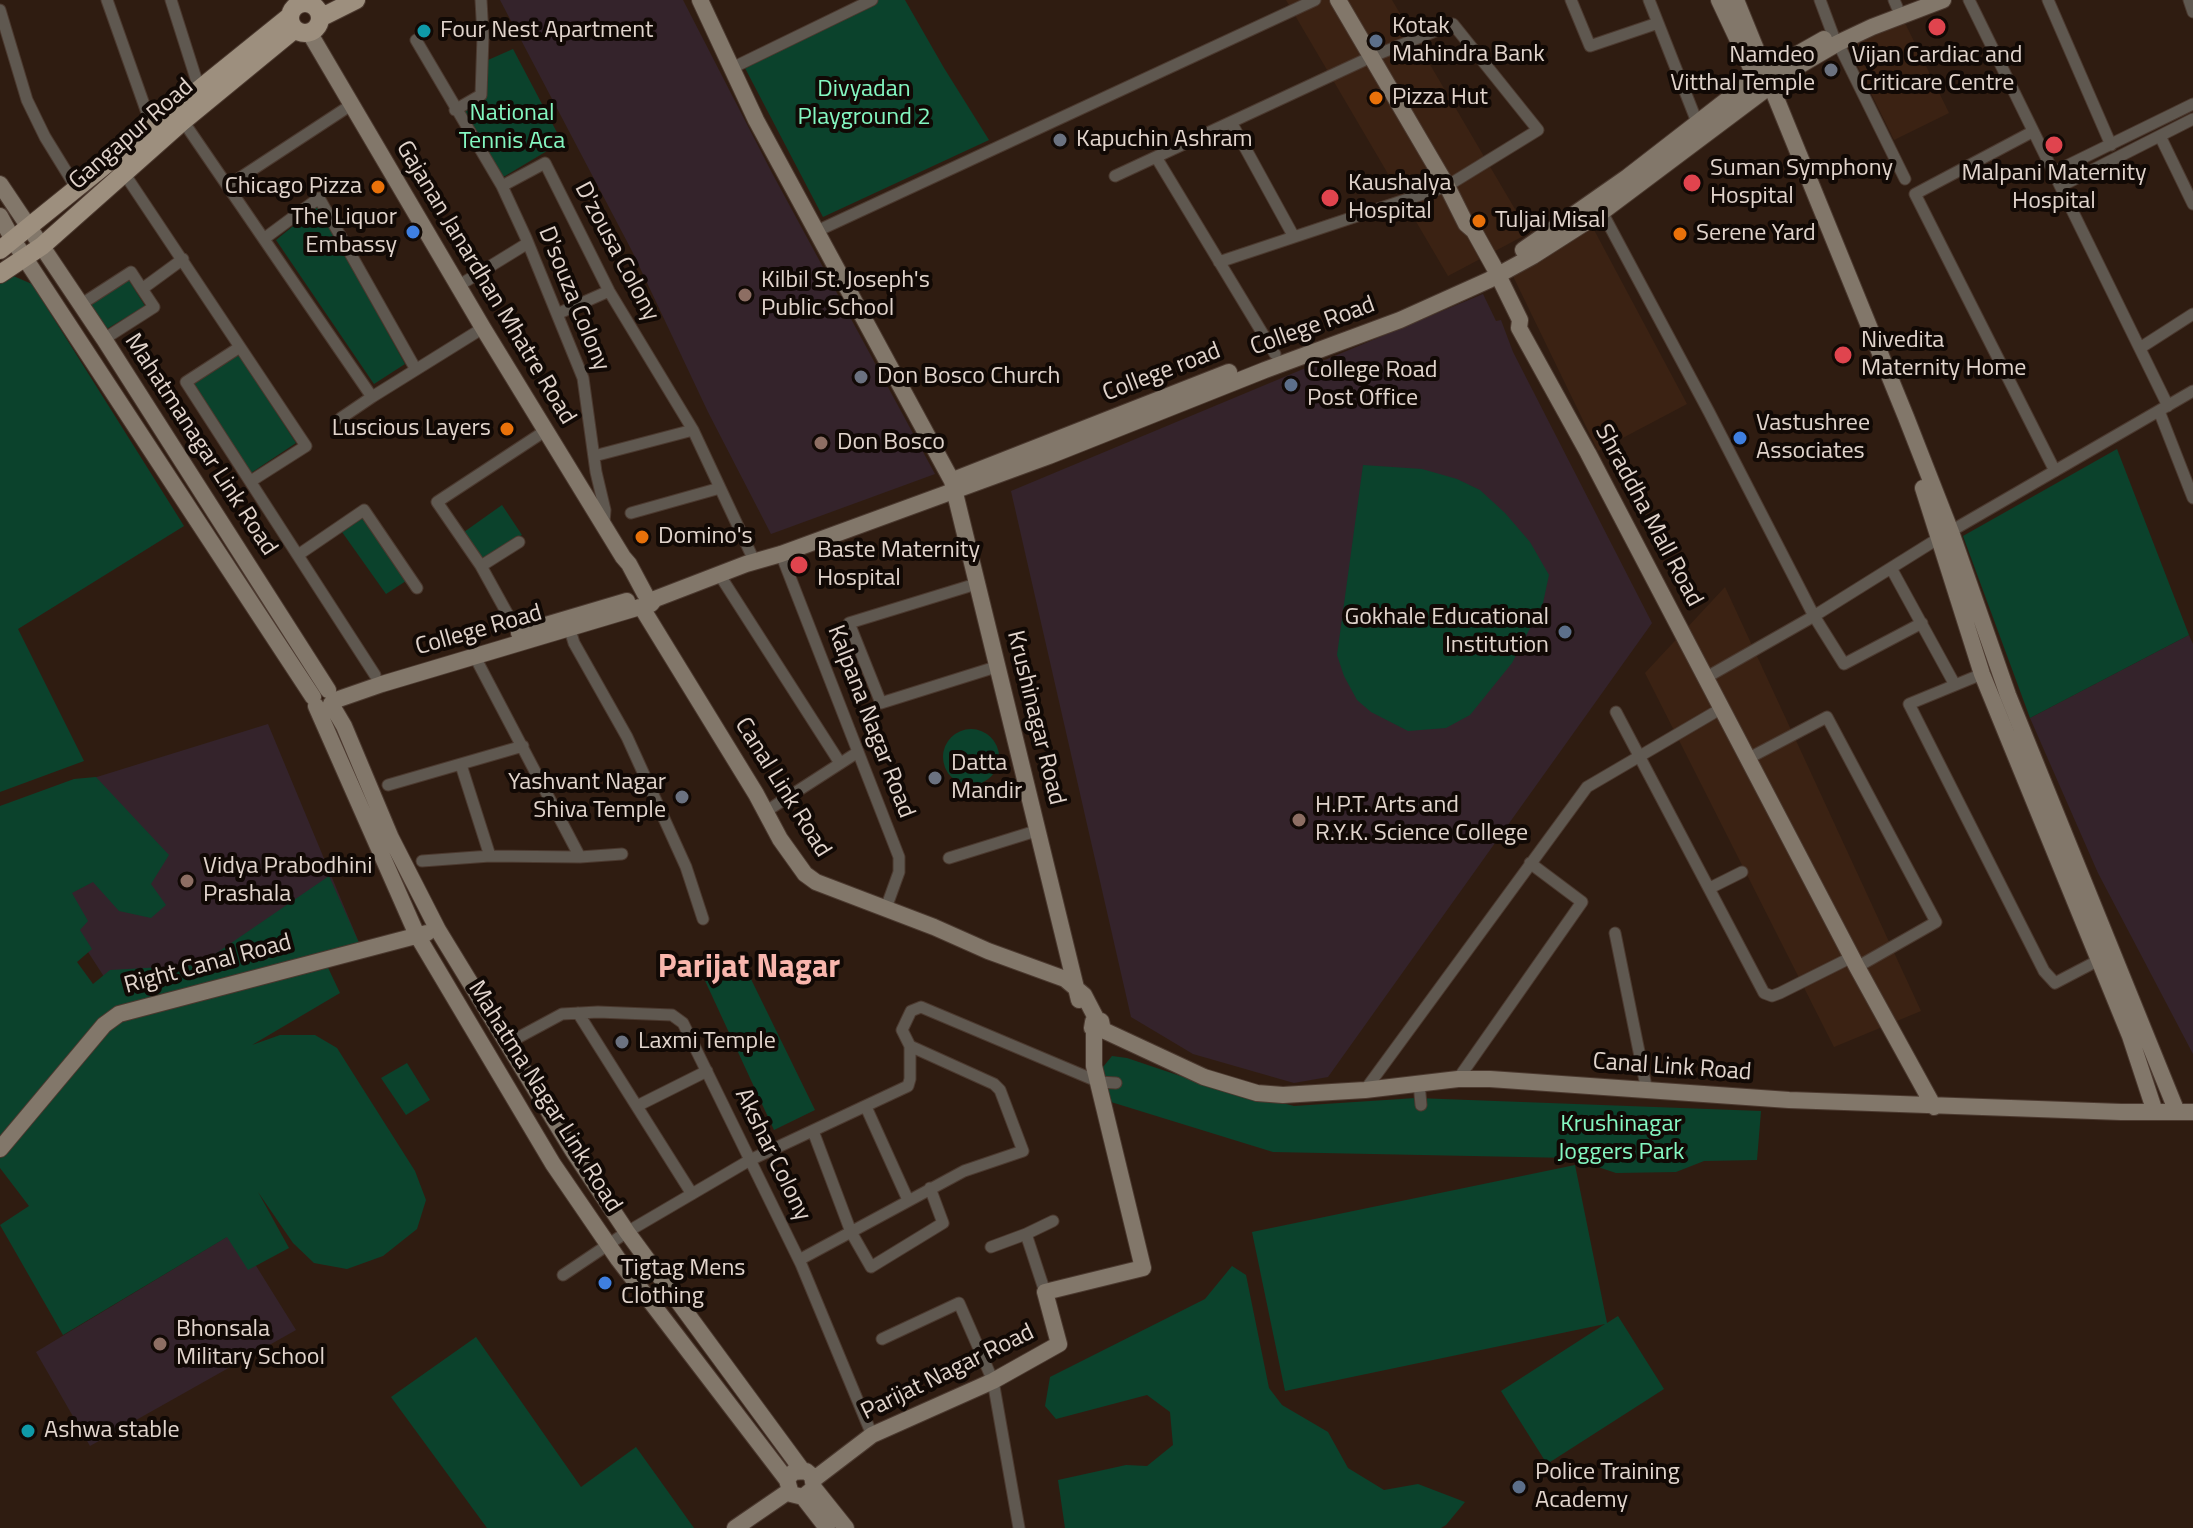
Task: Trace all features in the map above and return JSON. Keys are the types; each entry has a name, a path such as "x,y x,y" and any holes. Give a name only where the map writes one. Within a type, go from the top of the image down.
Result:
{"main road":[{"name":"Gangapur Road","path":"6,245 199,88 304,13 356,0"},
{"name":"Gangapur Road","path":"0,274 42,246 304,13"}],"street":[{"path":"107,0 152,127"},
{"path":"171,0 199,88"},
{"path":"455,110 481,95 481,0"},
{"name":"Krushinagar Road","path":"700,0 756,120 954,485 1070,967 1081,996"},
{"path":"732,68 872,0"},
{"path":"817,231 1315,0"},
{"name":"Shraddha Mall Road","path":"1338,0 1447,186 1466,224 1466,236 1520,320 1519,328 1722,708"},
{"path":"1571,0 1590,46 1658,23"},
{"path":"1649,0 1697,122"},
{"path":"1719,0 1763,81"},
{"path":"1736,0 1763,81 2008,695 2185,1112"},
{"path":"1820,0 1905,179"},
{"name":"College road","path":"325,699 375,675 518,633 644,601 751,554 954,485 1275,354 1364,324 1491,274 1630,183 1697,122 1763,81 1787,58 1836,39 1895,4 1914,0"},
{"path":"1836,39 1943,0"},
{"path":"1969,0 2140,348 2193,498"},
{"path":"2048,0 2111,145"},
{"path":"2189,0 2193,12"},
{"path":"0,10 27,100 45,137 77,189"},
{"name":"Gajanan Janardhan Mhatre Road","path":"304,13 351,105 545,431 629,564 644,601"},
{"path":"1115,176 1371,57 1453,24 1538,130 1447,186 1219,262"},
{"path":"416,40 502,186"},
{"name":"College Road","path":"325,699 570,630 781,554 954,485 1025,466 1400,320 1602,212 1630,183 1763,81"},
{"path":"2054,172 2193,104"},
{"path":"229,185 351,105"},
{"path":"2061,186 2193,119"},
{"path":"183,121 372,397"},
{"path":"1231,122 1294,237"},
{"path":"2032,132 1915,194 2055,471"},
{"path":"2160,136 2193,204"},
{"path":"1156,157 1275,354"},
{"name":"D'zousa Colony","path":"502,186 545,163 609,291 693,430 751,554"},
{"path":"124,173 306,446 251,481"},
{"name":"Mahatmanagar Link Road","path":"0,184 104,339 325,699"},
{"name":"D'souza Colony","path":"502,186 583,378 605,510 604,526"},
{"path":"265,238 319,198 415,368"},
{"path":"1602,212 1814,616 1844,664 1922,623"},
{"name":"Mahatmanagar Link Road","path":"0,216 6,245 24,257 325,699"},
{"path":"458,286 528,243"},
{"path":"142,289 183,259"},
{"path":"80,305 131,272 154,307 104,339"},
{"path":"557,314 609,291"},
{"path":"2140,348 2193,314"},
{"path":"341,418 415,368 483,328"},
{"path":"240,347 186,382 375,675"},
{"path":"1707,677 2193,391"},
{"path":"594,456 693,430"},
{"path":"518,633 481,566 437,502 545,431"},
{"path":"631,513 720,488"},
{"path":"298,555 364,510 417,588"},
{"path":"1945,535 1982,674 2130,1036 2155,1112"},
{"path":"481,566 519,542"},
{"name":"Kalpana Nagar Road","path":"781,554 899,857 899,872 886,908"},
{"path":"1891,568 1955,685"},
{"path":"719,574 840,763"},
{"path":"976,584 849,623 881,703 999,666"},
{"name":"Canal Link Road","path":"644,601 659,636 805,874 816,882 1065,979 1135,1041 1204,1077 1257,1093 1283,1095 1365,1090 1458,1079 1490,1079 1934,1107 2185,1112"},
{"path":"570,630 574,643 627,737 686,867 703,919"},
{"path":"475,657 580,857"},
{"path":"1982,674 1909,704 2044,971 2055,983 2099,960"},
{"name":"Mahatma Nagar Link Road","path":"325,699 344,726 391,838 438,930 573,1151 801,1484 827,1528"},
{"name":"Mahatma Nagar Link Road","path":"325,699 417,935 553,1164 608,1244 801,1484 846,1528"},
{"path":"1365,1090 1587,787 1722,708 1934,1107"},
{"path":"1616,712 1764,993 1772,996 1780,993 1855,962 1936,922 1827,717 1749,758"},
{"path":"388,785 523,746"},
{"path":"765,812 858,752"},
{"path":"461,765 490,856"},
{"path":"949,858 1039,830"},
{"path":"422,861 490,856 622,854"},
{"path":"1458,1079 1582,902 1530,863"},
{"path":"1710,888 1742,872"},
{"name":"Right Canal Road","path":"0,1149 104,1025 119,1014 438,930"},
{"path":"1615,933 1647,1091"},
{"path":"1081,996 1098,1027 1102,1072"},
{"path":"563,1275 627,1232 750,1160 908,1086 910,1046 902,1030 911,1011 921,1007 1102,1072"},
{"path":"578,1013 692,1194"},
{"name":"Akshar Colony","path":"508,1043 562,1014 672,1015 683,1023 799,1260 872,1435"},
{"name":"Canal Link Road","path":"1098,1027 1135,1041"},
{"path":"1102,1072 1112,1044 1135,1041"},
{"path":"799,1260 964,1171 1023,1151 1000,1090 994,1084 910,1046"},
{"path":"637,1106 707,1071"},
{"name":"Parijat Nagar Road","path":"735,1528 872,1435 993,1381 1059,1344 1045,1292 1143,1268 1102,1072"},
{"path":"1419,1083 1421,1105"},
{"path":"866,1107 908,1200"},
{"path":"813,1131 851,1232 871,1267 943,1223 930,1188"},
{"path":"991,1247 1053,1221"},
{"path":"1026,1234 1045,1292"},
{"path":"882,1339 959,1303 993,1381 1019,1528"}],"shaded area":[{"path":"500,0 683,0 772,173 935,474 771,534 708,412 632,251"},
{"path":"1286,0 1392,0 1529,233 1448,276"},
{"path":"1904,21 1949,113 1894,140 1849,48"},
{"path":"1593,228 1687,404 1598,451 1512,274"},
{"name":"H.P.T. Arts and R.Y.K. Science College","path":"1483,294 1496,321 1501,320 1513,352 1652,623 1328,1077 1294,1083 1193,1054 1131,1017 1011,491"},
{"path":"1725,587 1921,1011 1834,1047 1645,673"},
{"path":"2189,635 2193,644 2193,1054 2098,873 2030,718"},
{"name":"Vidya Prabodhini Prashala","path":"268,724 360,945 123,1006 0,816 0,807"},
{"name":"Bhonsala Military School","path":"235,1232 296,1330 90,1446 36,1352"}],"green space":[{"name":"Divyadan Playground 2","path":"876,0 905,0 989,140 823,217 745,68"},
{"name":"National Tennis Aca","path":"513,49 562,142 500,179 458,111 484,97 488,60"},
{"path":"318,206 405,364 374,384 276,240"},
{"path":"11,275 32,284 184,526 18,629 84,761 0,792 0,279"},
{"path":"128,279 145,306 105,330 88,305"},
{"path":"239,355 296,443 251,473 194,384"},
{"path":"2117,449 2189,635 2030,718 1963,536"},
{"path":"1363,465 1422,469 1457,479 1480,490 1530,542 1549,575 1543,603 1512,663 1470,715 1446,728 1408,731 1371,712 1357,700 1337,655"},
{"path":"502,505 522,535 483,560 464,532"},
{"path":"363,518 406,581 386,594 342,532"},
{"path":"971,729 991,737 999,757 991,777 971,785 951,777 943,757 951,737"},
{"path":"96,777 169,855 151,884 166,905 151,918 119,911 93,882 72,893 88,921 80,930 92,949 77,962 93,984 110,970 199,965 329,876 360,945 322,955 340,993 252,1045 280,1035 315,1035 337,1048 415,1171 426,1200 417,1229 383,1256 347,1269 314,1263 293,1243 258,1192 289,1248 248,1270 227,1237 63,1335 0,1225 29,1206 0,1168 0,806 74,779"},
{"path":"701,972 748,973 815,1110 774,1130"},
{"name":"Krushinagar Joggers Park","path":"1112,1056 1127,1058 1201,1083 1294,1106 1416,1098 1761,1111 1757,1160 1704,1161 1676,1172 1616,1173 1571,1158 1273,1152 1111,1102 1103,1067"},
{"path":"407,1063 430,1100 406,1115 381,1078"},
{"path":"1575,1165 1607,1323 1618,1316 1664,1389 1547,1464 1501,1391 1605,1324 1285,1391 1252,1232"},
{"path":"1232,1266 1246,1275 1269,1388 1282,1405 1328,1432 1348,1468 1384,1490 1418,1484 1465,1502 1446,1525 1441,1528 1065,1528 1058,1480 1126,1465 1147,1466 1173,1445 1170,1412 1147,1395 1056,1419 1045,1406 1050,1377 1205,1299"},
{"path":"476,1337 581,1487 636,1447 694,1528 487,1528 391,1397"}],"place":[{"name":"Vijan Cardiac and Criticare Centre","path":"1937,27"},
{"name":"Four Nest Apartment","path":"424,31"},
{"name":"Kotak Mahindra Bank","path":"1376,41"},
{"name":"Namdeo Vitthal Temple","path":"1831,70"},
{"name":"Pizza Hut","path":"1376,98"},
{"name":"Kapuchin Ashram","path":"1060,140"},
{"name":"Malpani Maternity Hospital","path":"2054,145"},
{"name":"Suman Symphony Hospital","path":"1692,183"},
{"name":"Chicago Pizza","path":"378,187"},
{"name":"Kaushalya Hospital","path":"1330,198"},
{"name":"Tuljai Misal","path":"1479,221"},
{"name":"The Liquor Embassy","path":"413,232"},
{"name":"Serene Yard","path":"1680,234"},
{"name":"Kilbil St. Joseph's Public School","path":"745,295"},
{"name":"Nivedita Maternity Home","path":"1843,355"},
{"name":"Don Bosco Church","path":"861,377"},
{"name":"College Road Post Office","path":"1291,385"},
{"name":"Luscious Layers","path":"507,429"},
{"name":"Vastushree Associates","path":"1740,438"},
{"name":"Don Bosco","path":"821,443"},
{"name":"Domino's","path":"642,537"},
{"name":"Baste Maternity Hospital","path":"799,565"},
{"name":"Gokhale Educational Institution","path":"1565,632"},
{"name":"Datta Mandir","path":"935,778"},
{"name":"Yashvant Nagar Shiva Temple","path":"682,797"},
{"name":"H.P.T. Arts and R.Y.K. Science College","path":"1299,820"},
{"name":"Vidya Prabodhini Prashala","path":"187,881"},
{"name":"Laxmi Temple","path":"622,1042"},
{"name":"Tigtag Mens Clothing","path":"605,1283"},
{"name":"Bhonsala Military School","path":"160,1344"},
{"name":"Ashwa stable","path":"28,1431"},
{"name":"Police Training Academy","path":"1519,1487"}],"district":[{"name":"Parijat Nagar","path":"749,969"}]}
